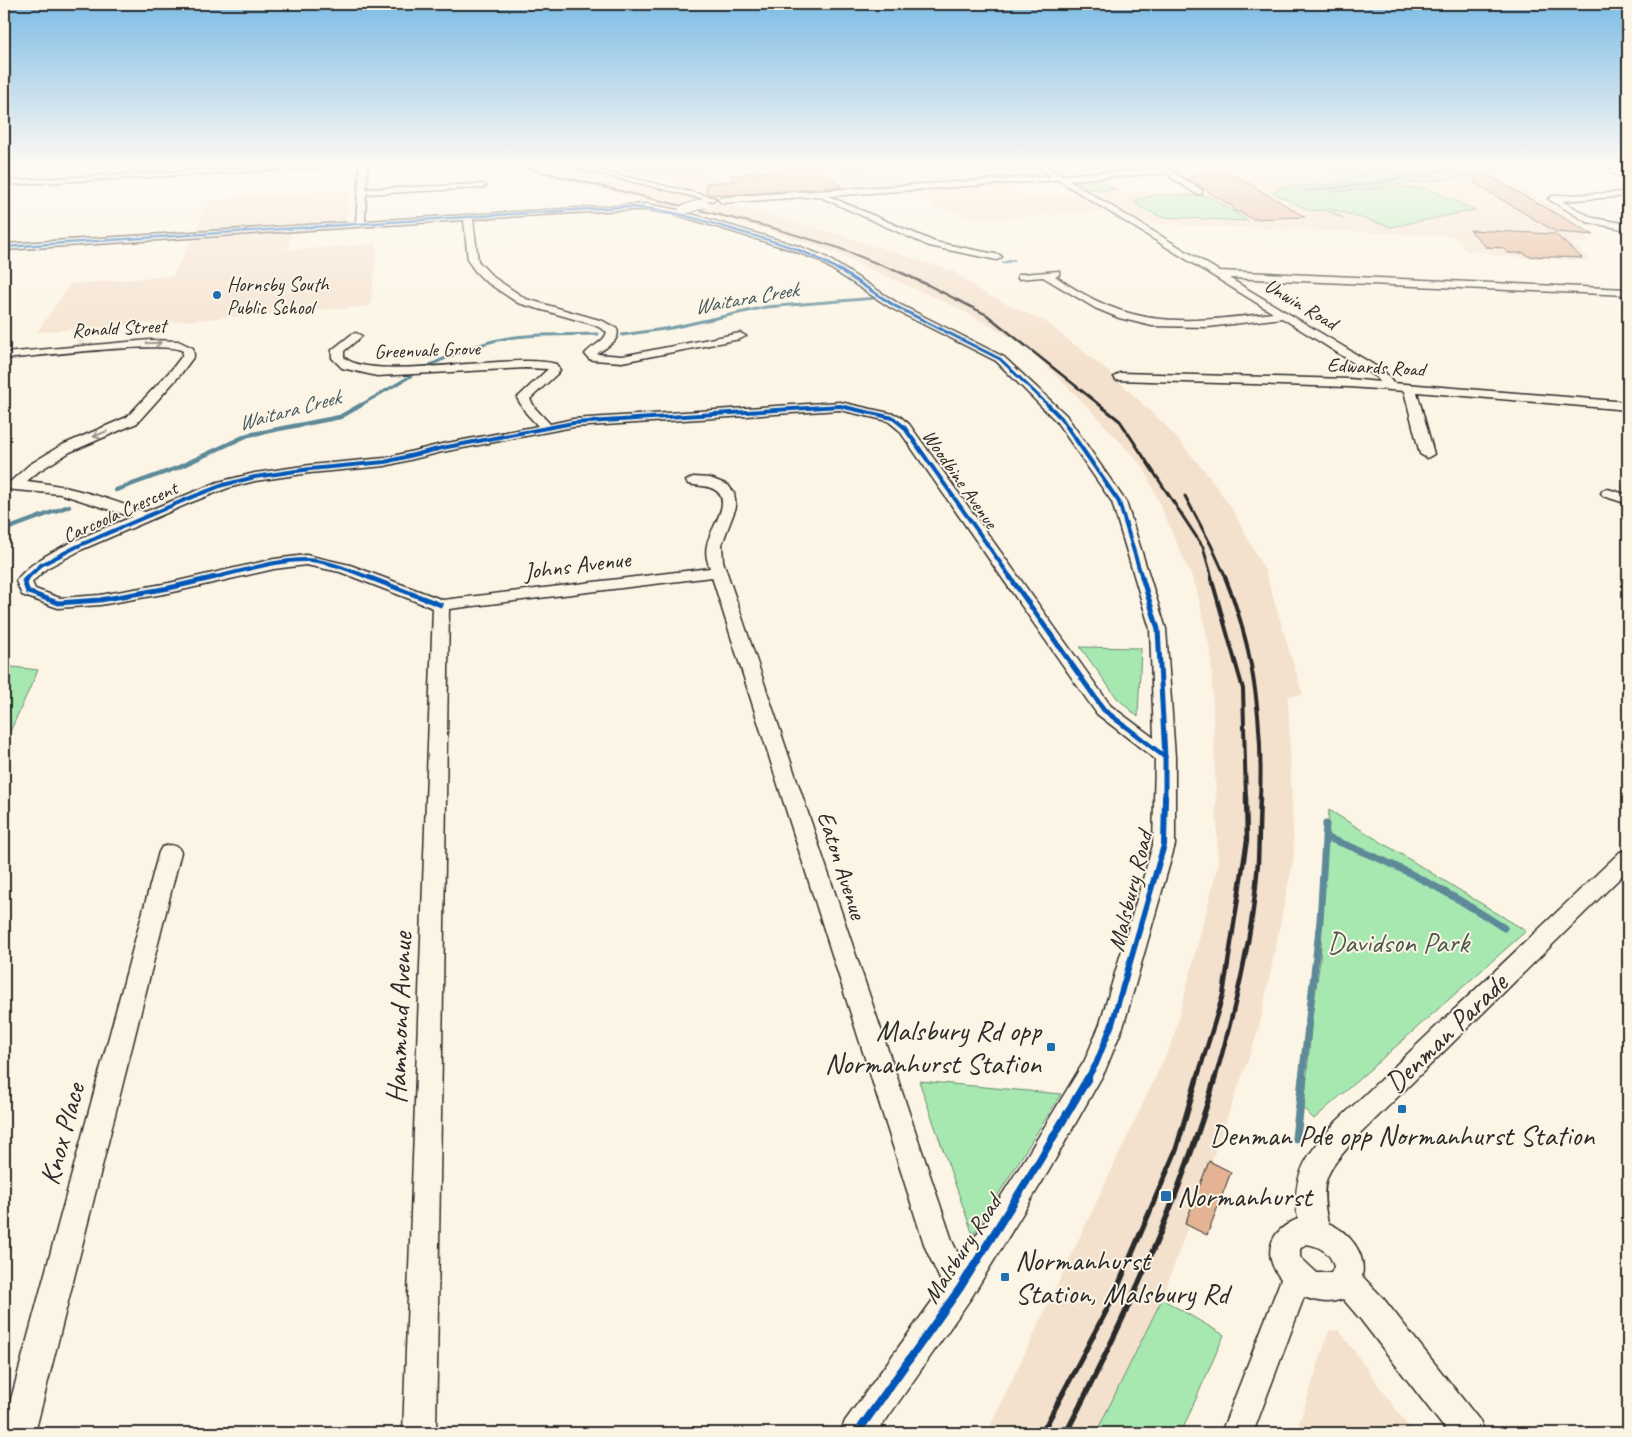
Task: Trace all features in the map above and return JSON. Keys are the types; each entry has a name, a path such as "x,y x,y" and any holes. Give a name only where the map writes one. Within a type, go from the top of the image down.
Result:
{"street":[{"name":"Malsbury Road","path":"10,249 261,231"},
{"path":"470,231 473,261 478,269 522,301 599,323 613,331 607,343 594,350 591,354 593,357 622,359 740,336"},
{"name":"Malsbury Road","path":"742,231 821,258 895,306 1000,359 1030,386 1061,418 1119,502 1158,629 1165,757 1164,845 1112,1024 1096,1064 1074,1103 960,1288 857,1433"},
{"path":"902,231 932,244 1002,256 985,260"},
{"name":"Unwin Road","path":"1147,231 1380,374 1389,386"},
{"path":"1022,277 1057,273"},
{"path":"1045,274 1062,286 1116,314 1158,323 1189,323 1283,315"},
{"path":"1216,274 1628,292"},
{"name":"Greenvale Grove","path":"356,336 338,350 338,358 346,366 361,370 396,372 532,364 552,366 554,370 547,378 523,398 530,410 546,428"},
{"name":"Ronald Street","path":"4,356 167,343 186,347 189,350 188,356 176,372 132,420 65,449 9,486"},
{"name":"Edwards Road","path":"1120,377 1409,387 1628,406"},
{"path":"1409,387 1427,454"},
{"name":"Woodbine Avenue","path":"546,428 573,423 840,406 857,408 893,418 904,427 1104,710 1132,729 1165,757"},
{"name":"Carcoola Crescent","path":"441,604 344,568 306,560 264,566 169,588 100,600 58,603 28,592 24,581 41,565 78,546 223,485 255,477 310,469 384,462 546,428"},
{"name":"Eaton Avenue","path":"693,481 707,481 723,487 730,503 727,515 714,543 718,572 940,1246 960,1288"},
{"path":"9,486 37,486 62,491 108,503 145,517"},
{"path":"1608,493 1628,500"},
{"name":"Johns Avenue","path":"441,604 718,572"},
{"name":"Hammond Avenue","path":"420,1433 441,604"},
{"name":"Knox Place","path":"18,1433 170,852"},
{"name":"Denman Parade","path":"1315,1232 1309,1195 1315,1171 1347,1128 1628,857"},
{"path":"1305,1230 1315,1232 1333,1240 1346,1256 1349,1273 1346,1280 1339,1286 1329,1289 1318,1288 1307,1284 1297,1276 1286,1259 1286,1243 1297,1232 1305,1230"},
{"path":"1237,1433 1297,1276"},
{"path":"1346,1280 1372,1309 1468,1433"}],"shaded area":[{"path":"770,231 827,231 953,271 984,293 1046,322 1108,371 1167,427 1204,470 1231,507 1265,571 1303,695 1288,696 1294,856 1259,1029 1162,1299 1096,1433 987,1433 1173,1040 1218,865 1211,654 1196,587 1144,468 1087,406 1025,345 956,307 824,249"},
{"path":"1327,231 1581,231 1592,243 1573,243 1591,261 1494,256 1490,252 1466,251 1453,236"},
{"name":"Hornsby South Public School","path":"292,232 287,250 377,244 371,306 92,328 81,346 75,346 85,328 37,332 70,284 173,276 192,239"},
{"path":"1339,1330 1413,1433 1296,1433 1329,1331"}],"green space":[{"path":"1080,647 1141,648 1138,717 1117,698"},
{"path":"4,666 38,670 4,745"},
{"name":"Davidson Park","path":"1329,810 1526,931 1314,1119 1304,1109 1312,1017 1320,960"},
{"path":"919,1081 1061,1094 973,1235"},
{"path":"1162,1299 1224,1335 1181,1433 1096,1433"}],"building":[{"path":"1471,231 1555,234 1582,258 1528,256 1524,253 1508,253 1503,248 1486,247"},
{"path":"1554,231 1587,231 1594,235"},
{"path":"1209,1161 1231,1172 1207,1235 1185,1224"}],"waterway":[{"path":"1003,263 1014,260"},
{"name":"Waitara Creek","path":"622,335 671,328 766,307 876,298"},
{"name":"Waitara Creek","path":"430,365 472,347 498,340 535,335 598,334"},
{"name":"Waitara Creek","path":"359,406 411,376"},
{"name":"Waitara Creek","path":"116,490 177,468 248,435 340,417 361,405"},
{"name":"Waitara Creek","path":"4,530 69,506"},
{"path":"1325,837 1326,824"},
{"path":"1302,1079 1320,921 1325,837"},
{"path":"1325,837 1372,855 1417,877 1461,901 1504,928"},
{"path":"1296,1138 1303,1078"}],"railway":[{"path":"783,231 836,247 896,271"},
{"path":"893,269 987,315 1101,406"},
{"path":"1100,405 1120,421 1203,547 1212,578"},
{"path":"1185,496 1226,578"},
{"path":"1211,577 1243,689 1246,799"},
{"path":"1225,577 1235,604 1250,658 1258,714 1261,771 1260,799"},
{"path":"1197,1079 1223,995 1247,840 1246,797"},
{"path":"1215,1079 1236,999 1252,917 1258,862 1260,797"},
{"path":"1042,1433 1113,1298 1176,1150 1197,1078"},
{"path":"1066,1433 1130,1303 1168,1215 1201,1124 1215,1078"}],"cycle path":[{"path":"4,247 250,231"},
{"path":"739,231 821,258 895,306 1000,359 1030,386 1061,418 1119,502 1158,629 1165,757 1164,845 1112,1024 1096,1064 1038,1163 960,1288 857,1433"},
{"path":"441,605 344,568 306,560 274,564 169,588 100,600 58,603 28,592 24,581 41,565 78,546 187,499 223,485 255,477 310,469 385,462 442,448 573,423 840,406 893,418 904,427 1104,710 1165,757"}],"place":[{"name":"Hornsby South Public School","path":"217,295"},
{"name":"Malsbury Rd opp Normanhurst Station","path":"1051,1047"},
{"name":"Denman Pde opp Normanhurst Station","path":"1402,1109"},
{"name":"Normanhurst","path":"1166,1196"},
{"name":"Normanhurst Station, Malsbury Rd","path":"1005,1277"}]}
